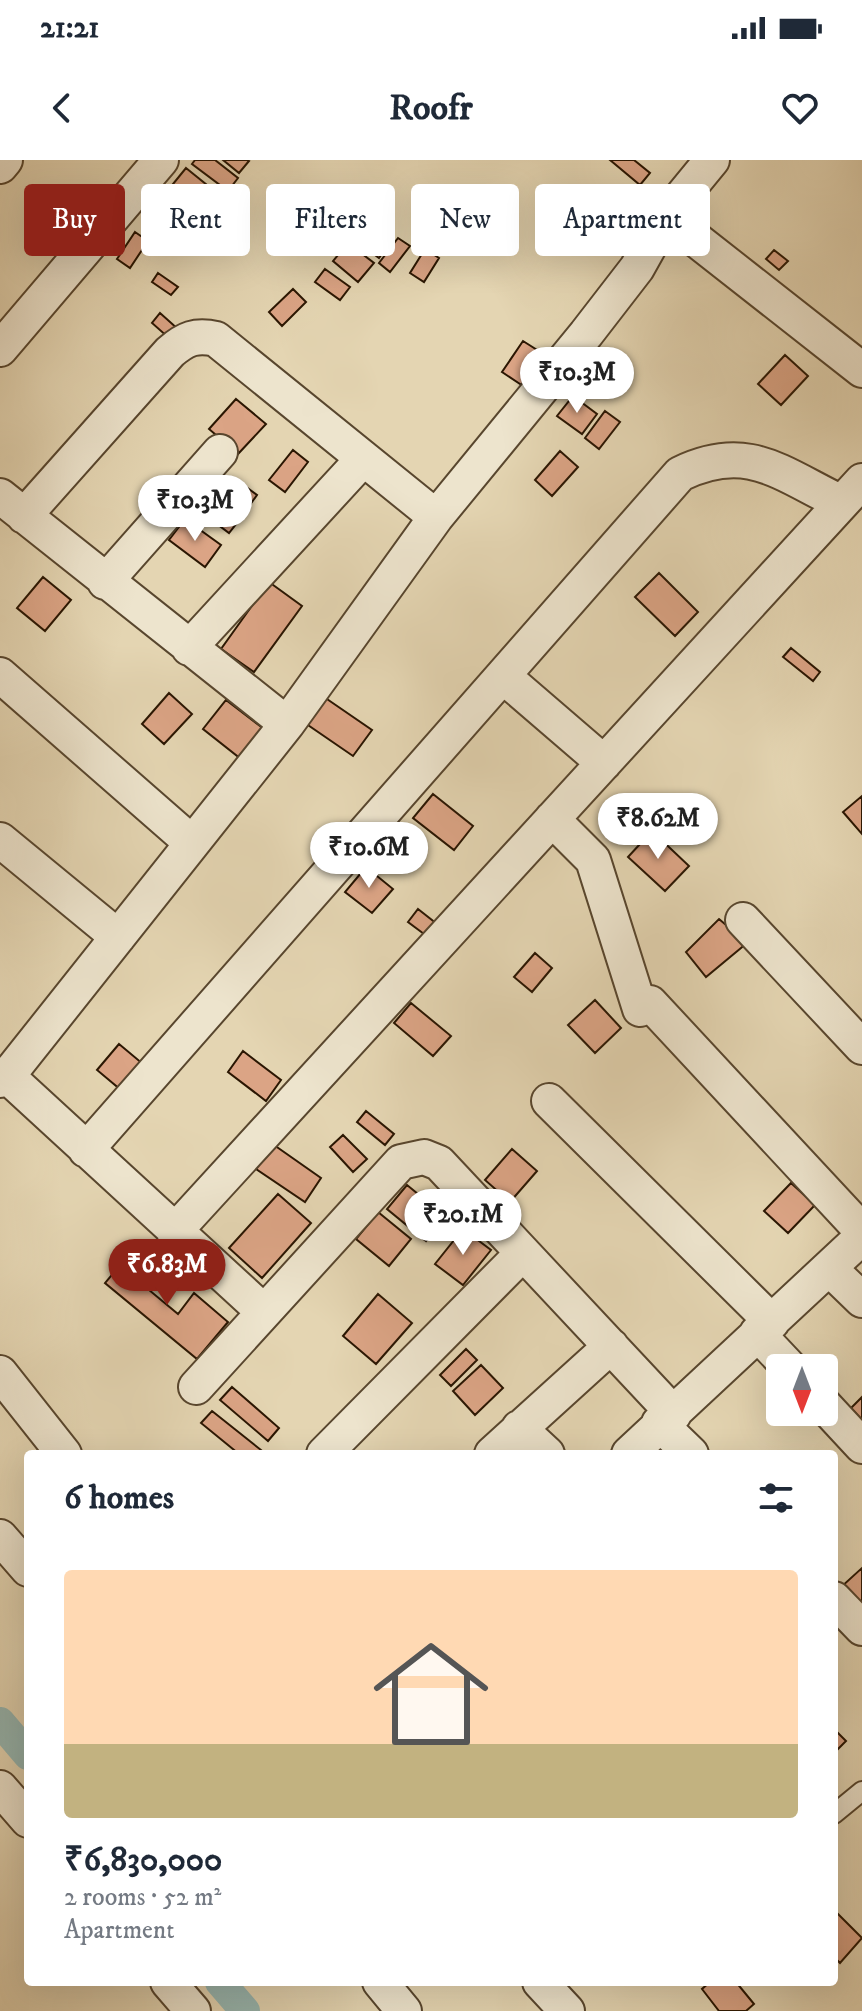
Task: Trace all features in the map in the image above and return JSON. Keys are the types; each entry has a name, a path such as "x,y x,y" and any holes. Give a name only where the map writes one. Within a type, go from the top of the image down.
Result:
{"street":[{"path":"0,166 5,160"},
{"path":"0,349 161,160"},
{"path":"692,184 712,160"},
{"path":"710,251 862,370"},
{"path":"264,1312 3,1078 287,724 436,517 628,279 642,256"},
{"path":"287,724 12,506 170,352 194,337 216,339 436,517"},
{"path":"105,582 220,452"},
{"path":"86,1150 680,474 704,462 731,457 754,461 852,492 174,1232"},
{"path":"189,648 363,459"},
{"path":"0,675 192,843"},
{"path":"503,676 604,763"},
{"path":"552,819 593,860 645,1006 862,1234 633,1450"},
{"path":"0,840 118,937"},
{"path":"743,920 862,1047"},
{"path":"549,1101 765,1328 781,1354"},
{"path":"196,1387 401,1162 424,1157 439,1163 611,1346 688,1450"},
{"path":"328,1450 523,1253"},
{"path":"829,1268 862,1300"},
{"path":"496,1450 611,1346"},
{"path":"0,1373 61,1450"},
{"path":"838,1426 852,1448"},
{"path":"519,1428 543,1450"},
{"path":"0,1537 24,1564"},
{"path":"838,1603 862,1628"},
{"path":"0,1788 24,1815"},
{"path":"171,1986 193,2011"},
{"path":"383,1986 404,2011"},
{"path":"544,1986 567,2011"}],"lane":[{"path":"838,1811 862,1791"}],"building":[{"path":"195,160 215,160 238,178 233,184 219,184 192,164"},
{"path":"223,160 247,160 249,161 239,173"},
{"path":"610,160 634,160 650,173 639,184"},
{"path":"186,168 206,184 173,184"},
{"path":"135,232 141,236 141,252 130,268 117,259 125,256 125,247"},
{"path":"398,238 410,246 390,272 379,263 384,256 395,256"},
{"path":"774,250 788,261 779,270 766,259"},
{"path":"337,256 365,256 374,263 358,282 333,261"},
{"path":"421,256 439,258 424,282 410,273"},
{"path":"325,269 350,287 340,300 315,282"},
{"path":"158,273 178,287 171,295 152,282"},
{"path":"293,289 306,302 282,326 269,312"},
{"path":"160,313 179,330 170,339 152,323"},
{"path":"523,341 545,355 523,386 502,372"},
{"path":"785,355 808,376 781,405 758,384"},
{"path":"573,396 597,414 582,434 557,416"},
{"path":"236,399 266,424 238,454 209,429"},
{"path":"605,411 620,422 599,449 585,438"},
{"path":"293,450 308,462 285,492 269,480"},
{"path":"560,451 578,467 552,496 535,480"},
{"path":"238,481 257,495 247,509 228,495"},
{"path":"211,489 244,514 229,533 196,508"},
{"path":"185,519 221,545 205,567 169,540"},
{"path":"659,573 698,612 675,636 635,597"},
{"path":"43,577 71,600 45,631 17,608"},
{"path":"269,582 302,606 254,672 221,649"},
{"path":"791,648 820,672 813,681 783,657"},
{"path":"169,693 192,714 164,744 142,724"},
{"path":"324,697 372,730 353,756 305,723"},
{"path":"226,700 264,729 241,759 203,729"},
{"path":"433,794 473,826 454,850 413,818"},
{"path":"862,796 862,834 843,812"},
{"path":"652,831 689,866 665,891 628,857"},
{"path":"366,867 393,889 372,913 345,892"},
{"path":"418,909 442,928 432,940 408,922"},
{"path":"719,919 747,943 706,977 686,952"},
{"path":"535,953 552,968 532,992 514,977"},
{"path":"595,1000 621,1028 595,1053 568,1025"},
{"path":"411,1003 451,1036 433,1056 394,1023"},
{"path":"119,1044 143,1064 121,1090 97,1070"},
{"path":"243,1051 281,1080 266,1101 228,1072"},
{"path":"366,1111 394,1134 385,1145 357,1122"},
{"path":"343,1135 367,1159 353,1172 330,1147"},
{"path":"274,1145 321,1178 305,1202 256,1169"},
{"path":"512,1149 537,1171 510,1202 485,1180"},
{"path":"791,1183 815,1205 788,1233 764,1211"},
{"path":"407,1185 446,1217 426,1241 387,1209"},
{"path":"278,1194 311,1223 262,1278 229,1248"},
{"path":"378,1212 411,1239 389,1266 356,1239"},
{"path":"463,1229 491,1250 463,1285 435,1264"},
{"path":"137,1245 154,1260 137,1280 178,1314 194,1293 228,1322 197,1359 105,1283"},
{"path":"378,1294 412,1323 376,1364 343,1336"},
{"path":"466,1349 477,1360 451,1386 440,1375"},
{"path":"481,1365 503,1388 475,1415 453,1391"},
{"path":"232,1387 279,1428 268,1441 220,1400"},
{"path":"862,1397 862,1420 851,1408"},
{"path":"212,1411 261,1450 234,1450 201,1423"},
{"path":"862,1568 862,1610 840,1588"},
{"path":"838,1733 846,1741 838,1749"},
{"path":"838,1914 862,1938 840,1963 838,1961"},
{"path":"705,1986 739,1986 754,2004 746,2011 719,2011 702,1989"}],"waterway":[{"path":"0,1722 24,1750"},
{"path":"223,1986 245,2011"}]}
